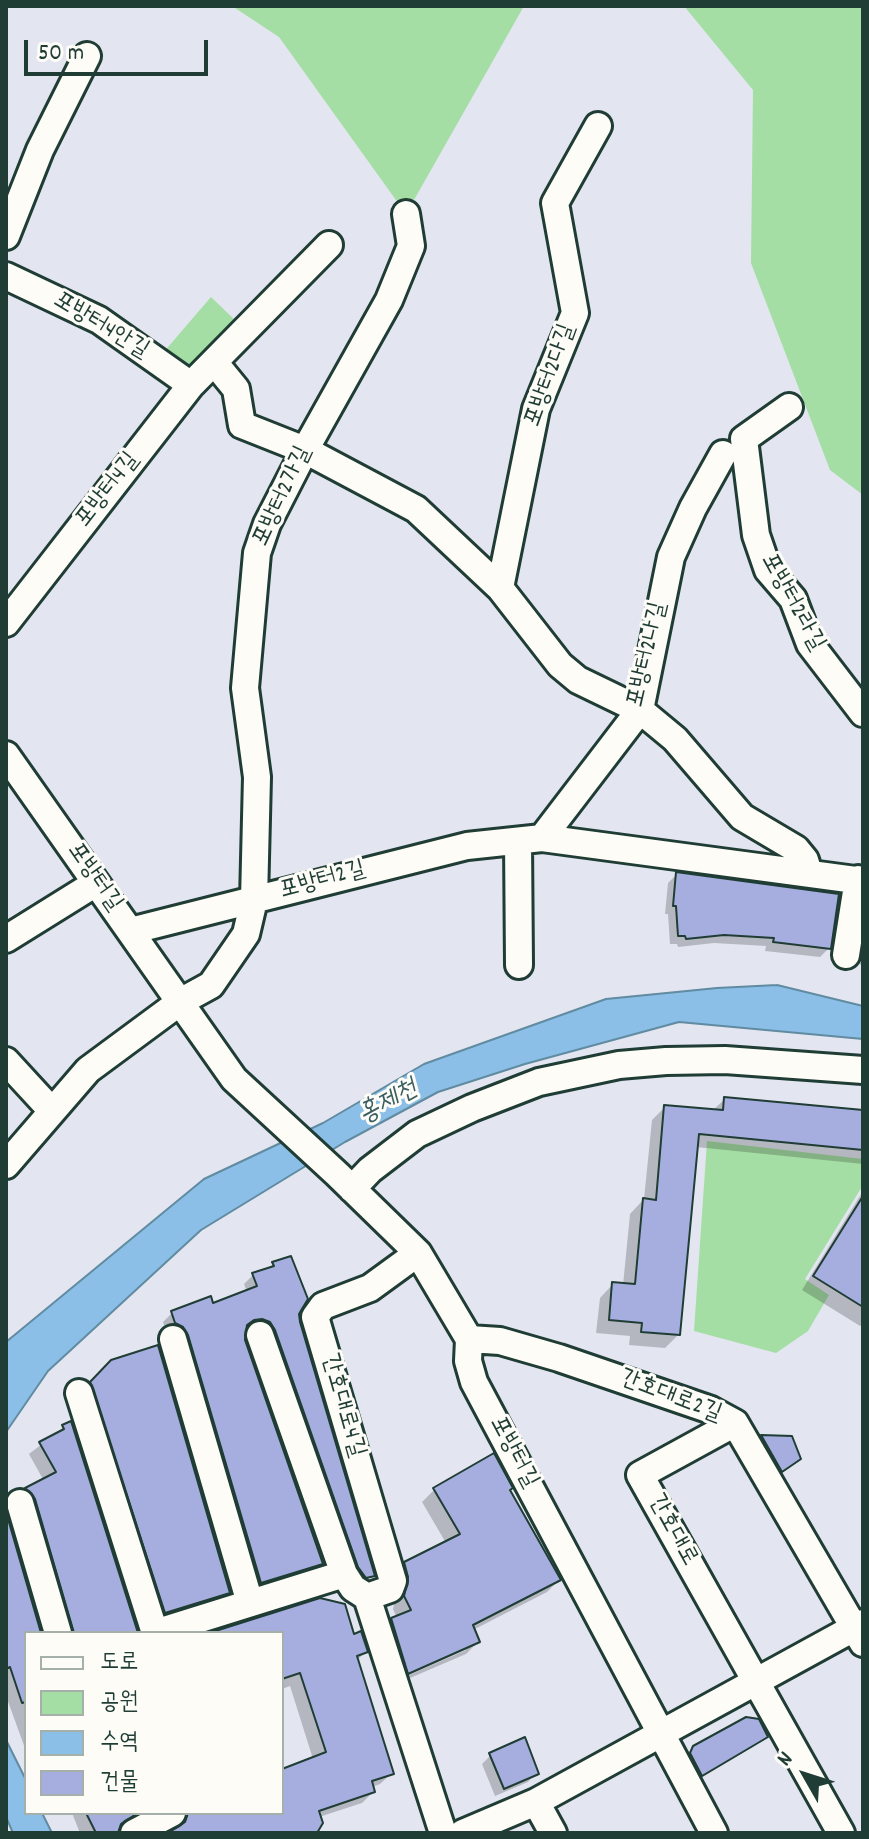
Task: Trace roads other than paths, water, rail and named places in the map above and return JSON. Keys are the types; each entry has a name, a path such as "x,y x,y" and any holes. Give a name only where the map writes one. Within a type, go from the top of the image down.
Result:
{"street":[{"path":"6,236 40,150 87,56"},
{"name":"포방터2다길","path":"500,588 536,409 575,313 555,203 598,126"},
{"name":"포방터2가길","path":"254,900 257,777 245,688 252,579 257,553 267,524 305,450 389,300 411,246 406,214"},
{"name":"포방터4길","path":"6,623 191,385 329,245"},
{"name":"포방터4안길","path":"6,276 99,320 191,385"},
{"path":"214,362 236,389 242,425 305,450 416,509 500,588 560,665 578,680 640,710 675,739 742,817 796,849 805,860 809,873"},
{"name":"포방터2라길","path":"789,407 744,439 756,535 768,570 793,599 810,644 863,713"},
{"name":"포방터2나길","path":"530,840 640,710 671,557 693,508 723,454"},
{"name":"포방터길","path":"6,755 234,1079 418,1253 469,1339 468,1361 474,1382 714,1833"},
{"path":"519,965 530,840"},
{"name":"포방터2길","path":"130,931 452,849 530,840 861,880 846,955"},
{"path":"6,939 96,883"},
{"path":"6,1165 88,1070 180,1002 211,985 246,934 254,900"},
{"path":"345,1181 370,1170 417,1134 539,1082 619,1065 666,1061 725,1060 863,1070"},
{"path":"6,1061 52,1111"},
{"name":"간호대로4길","path":"367,1597 390,1589 393,1581 315,1317 323,1306 370,1288 418,1253"},
{"name":"간호대로4길","path":"260,1335 344,1574 353,1588 367,1597 443,1833"},
{"path":"173,1339 250,1603"},
{"name":"간호대로2길","path":"469,1339 500,1341 559,1358 711,1410 735,1423 860,1631"},
{"path":"79,1393 154,1631"},
{"name":"간호대로","path":"735,1423 640,1475 841,1833"},
{"path":"20,1503 57,1631"},
{"path":"161,1631 344,1574"},
{"path":"463,1833 536,1802 756,1681 860,1631"},
{"path":"536,1802 553,1833"},
{"path":"134,1833 168,1815"}],"water":[{"name":"홍제천","path":"777,985 863,1006 863,1039 679,1022 525,1064 438,1092 345,1142 201,1230 48,1371 6,1432 6,1342 204,1179 323,1123 424,1064 606,999"},
{"path":"6,1740 24,1776 24,1815 43,1815 52,1833 13,1833 6,1817"}]}
